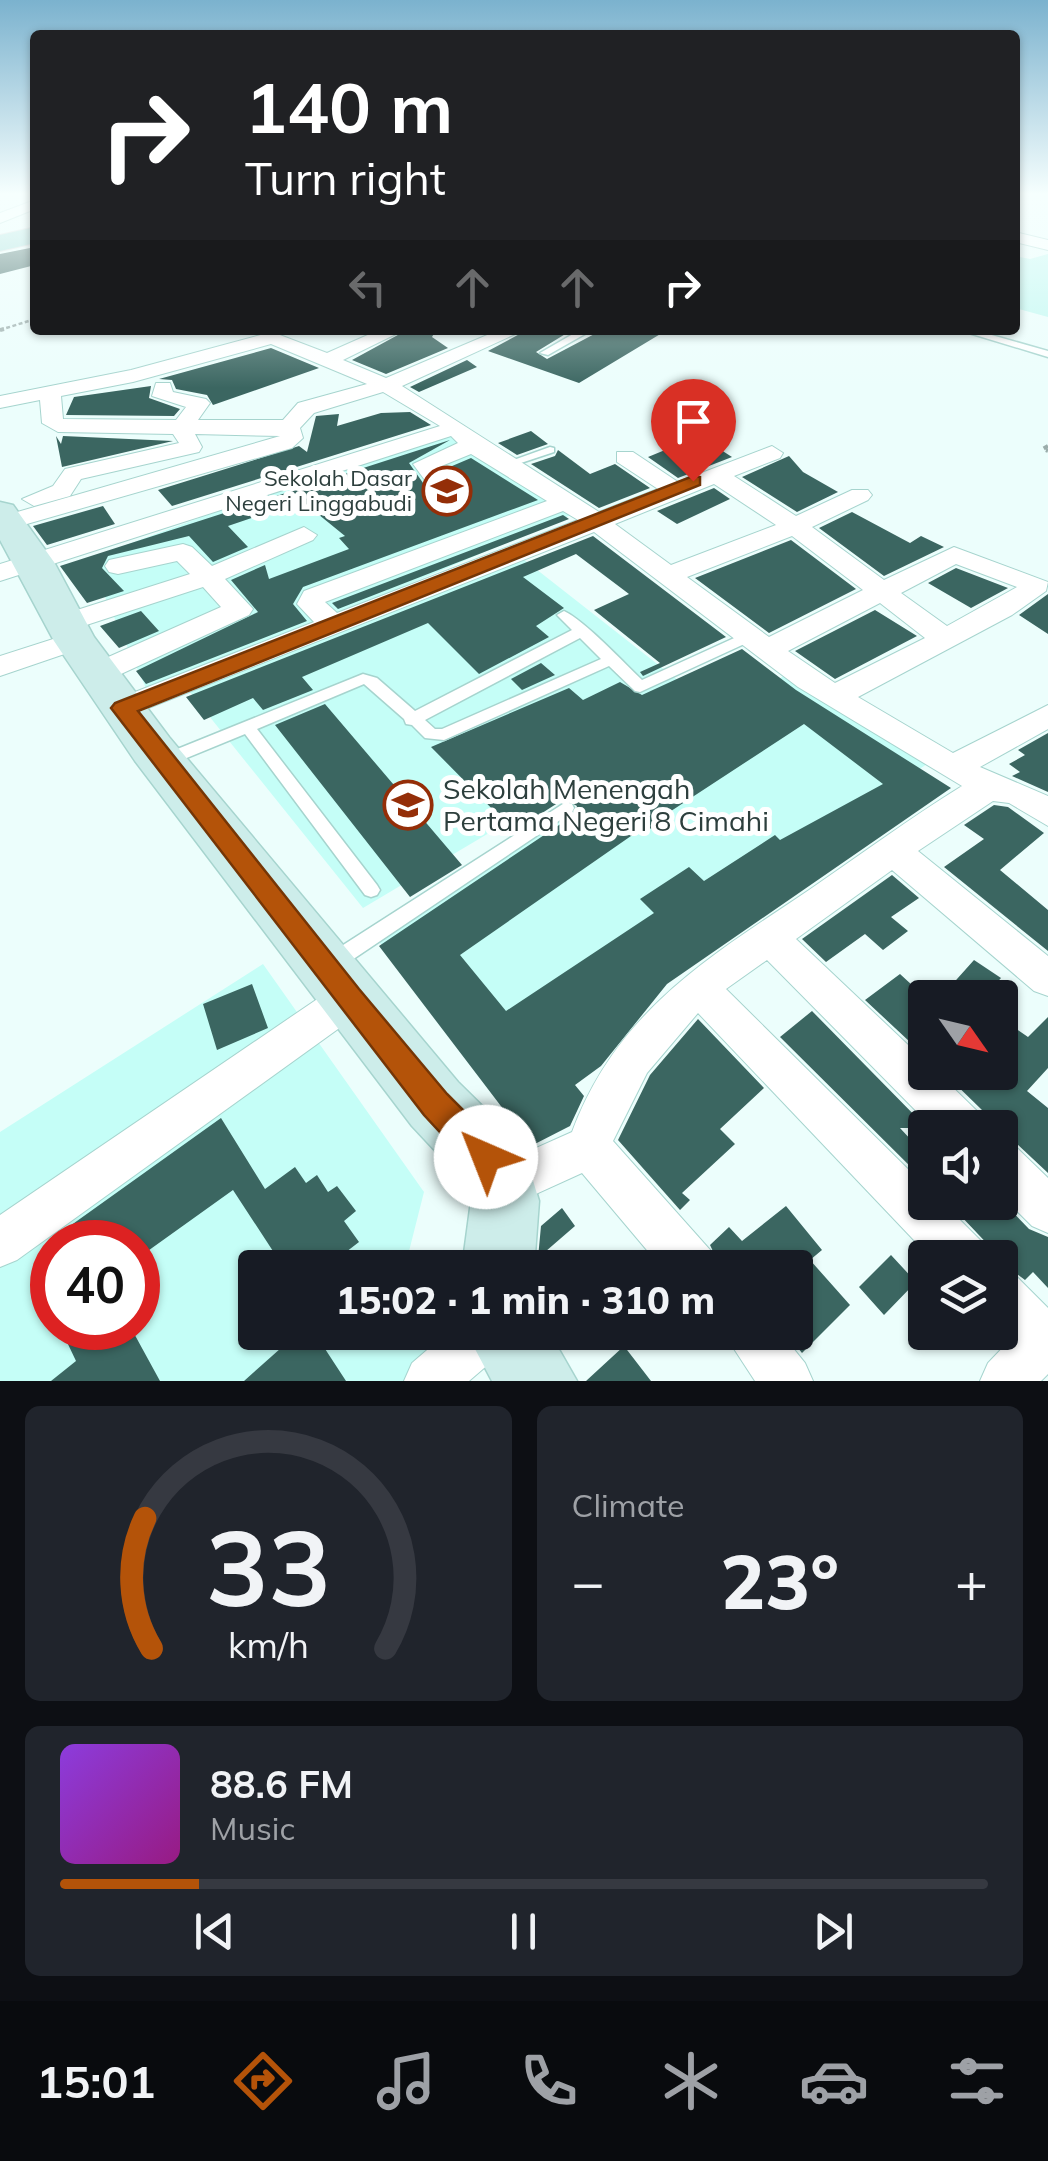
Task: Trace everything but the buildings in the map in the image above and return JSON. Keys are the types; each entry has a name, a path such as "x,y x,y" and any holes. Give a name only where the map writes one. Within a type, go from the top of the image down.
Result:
{"street":[{"path":"326,360 384,335"},
{"path":"8,536 193,447 289,426 306,408 386,385 503,335"},
{"path":"0,402 134,376 272,338 297,347 386,385 594,520 757,644 835,696 952,768 1007,788 1048,814"},
{"path":"134,376 138,392 297,347"},
{"path":"163,387 162,396 199,404 193,447"},
{"path":"50,394 53,423 57,426 126,416 193,447 284,443 292,438 289,426"},
{"path":"446,493 425,464 464,436"},
{"path":"8,536 464,436"},
{"path":"0,666 90,661 331,623 772,452"},
{"path":"625,457 674,488"},
{"path":"713,474 794,526 946,638"},
{"path":"666,576 860,496"},
{"path":"331,623 310,604 314,597 566,502"},
{"path":"90,661 211,576 304,535"},
{"path":"8,536 90,661 163,762 435,1104 499,1170 506,1185 500,1250"},
{"path":"90,661 232,614 238,606 183,552 118,566"},
{"path":"757,644 882,592 954,555 1038,584 835,696"},
{"path":"419,557 443,578"},
{"path":"952,768 1048,716"},
{"path":"506,1185 589,1147 620,1070 698,988 990,785"},
{"path":"894,851 1048,979"},
{"path":"769,937 946,1110"},
{"path":"0,1243 337,983"},
{"path":"698,988 946,1240"},
{"path":"589,1147 678,1250"},
{"path":"1018,1181 1048,1210"},
{"path":"1006,1381 1047,1338 1018,1311"},
{"path":"430,1381 465,1350"},
{"path":"516,1350 538,1381"},
{"path":"762,1350 787,1381"}],"lane":[{"path":"545,353 577,335"},
{"path":"982,335 1048,354"},
{"path":"506,465 550,450"},
{"path":"564,615 633,683 648,687 757,644"},
{"path":"412,720 582,631"},
{"path":"163,762 363,679 372,682 431,734 444,735 611,660"},
{"path":"248,726 371,890"},
{"path":"337,983 566,808"}],"path":[{"path":"0,330 30,321"}],"shaded area":[{"path":"1020,259 1048,259 1048,317 1020,309"},
{"path":"446,433 578,512 149,695 88,559 324,472"},
{"name":"Sekolah Menengah Pertama Negeri 8 Cimahi","path":"513,551 707,703 363,908 189,691"},
{"path":"793,670 927,764 709,912 518,1082 374,937"},
{"path":"263,964 424,1192 409,1250 238,1250 238,1350 434,1350 407,1381 0,1381 0,1132"}],"place":[{"name":"Sekolah Dasar Negeri Linggabudi","path":"447,491"},
{"name":"Sekolah Menengah Pertama Negeri 8 Cimahi","path":"408,805"}],"route":[{"path":"486,1157 435,1104 348,998 123,708 693,481"}]}
